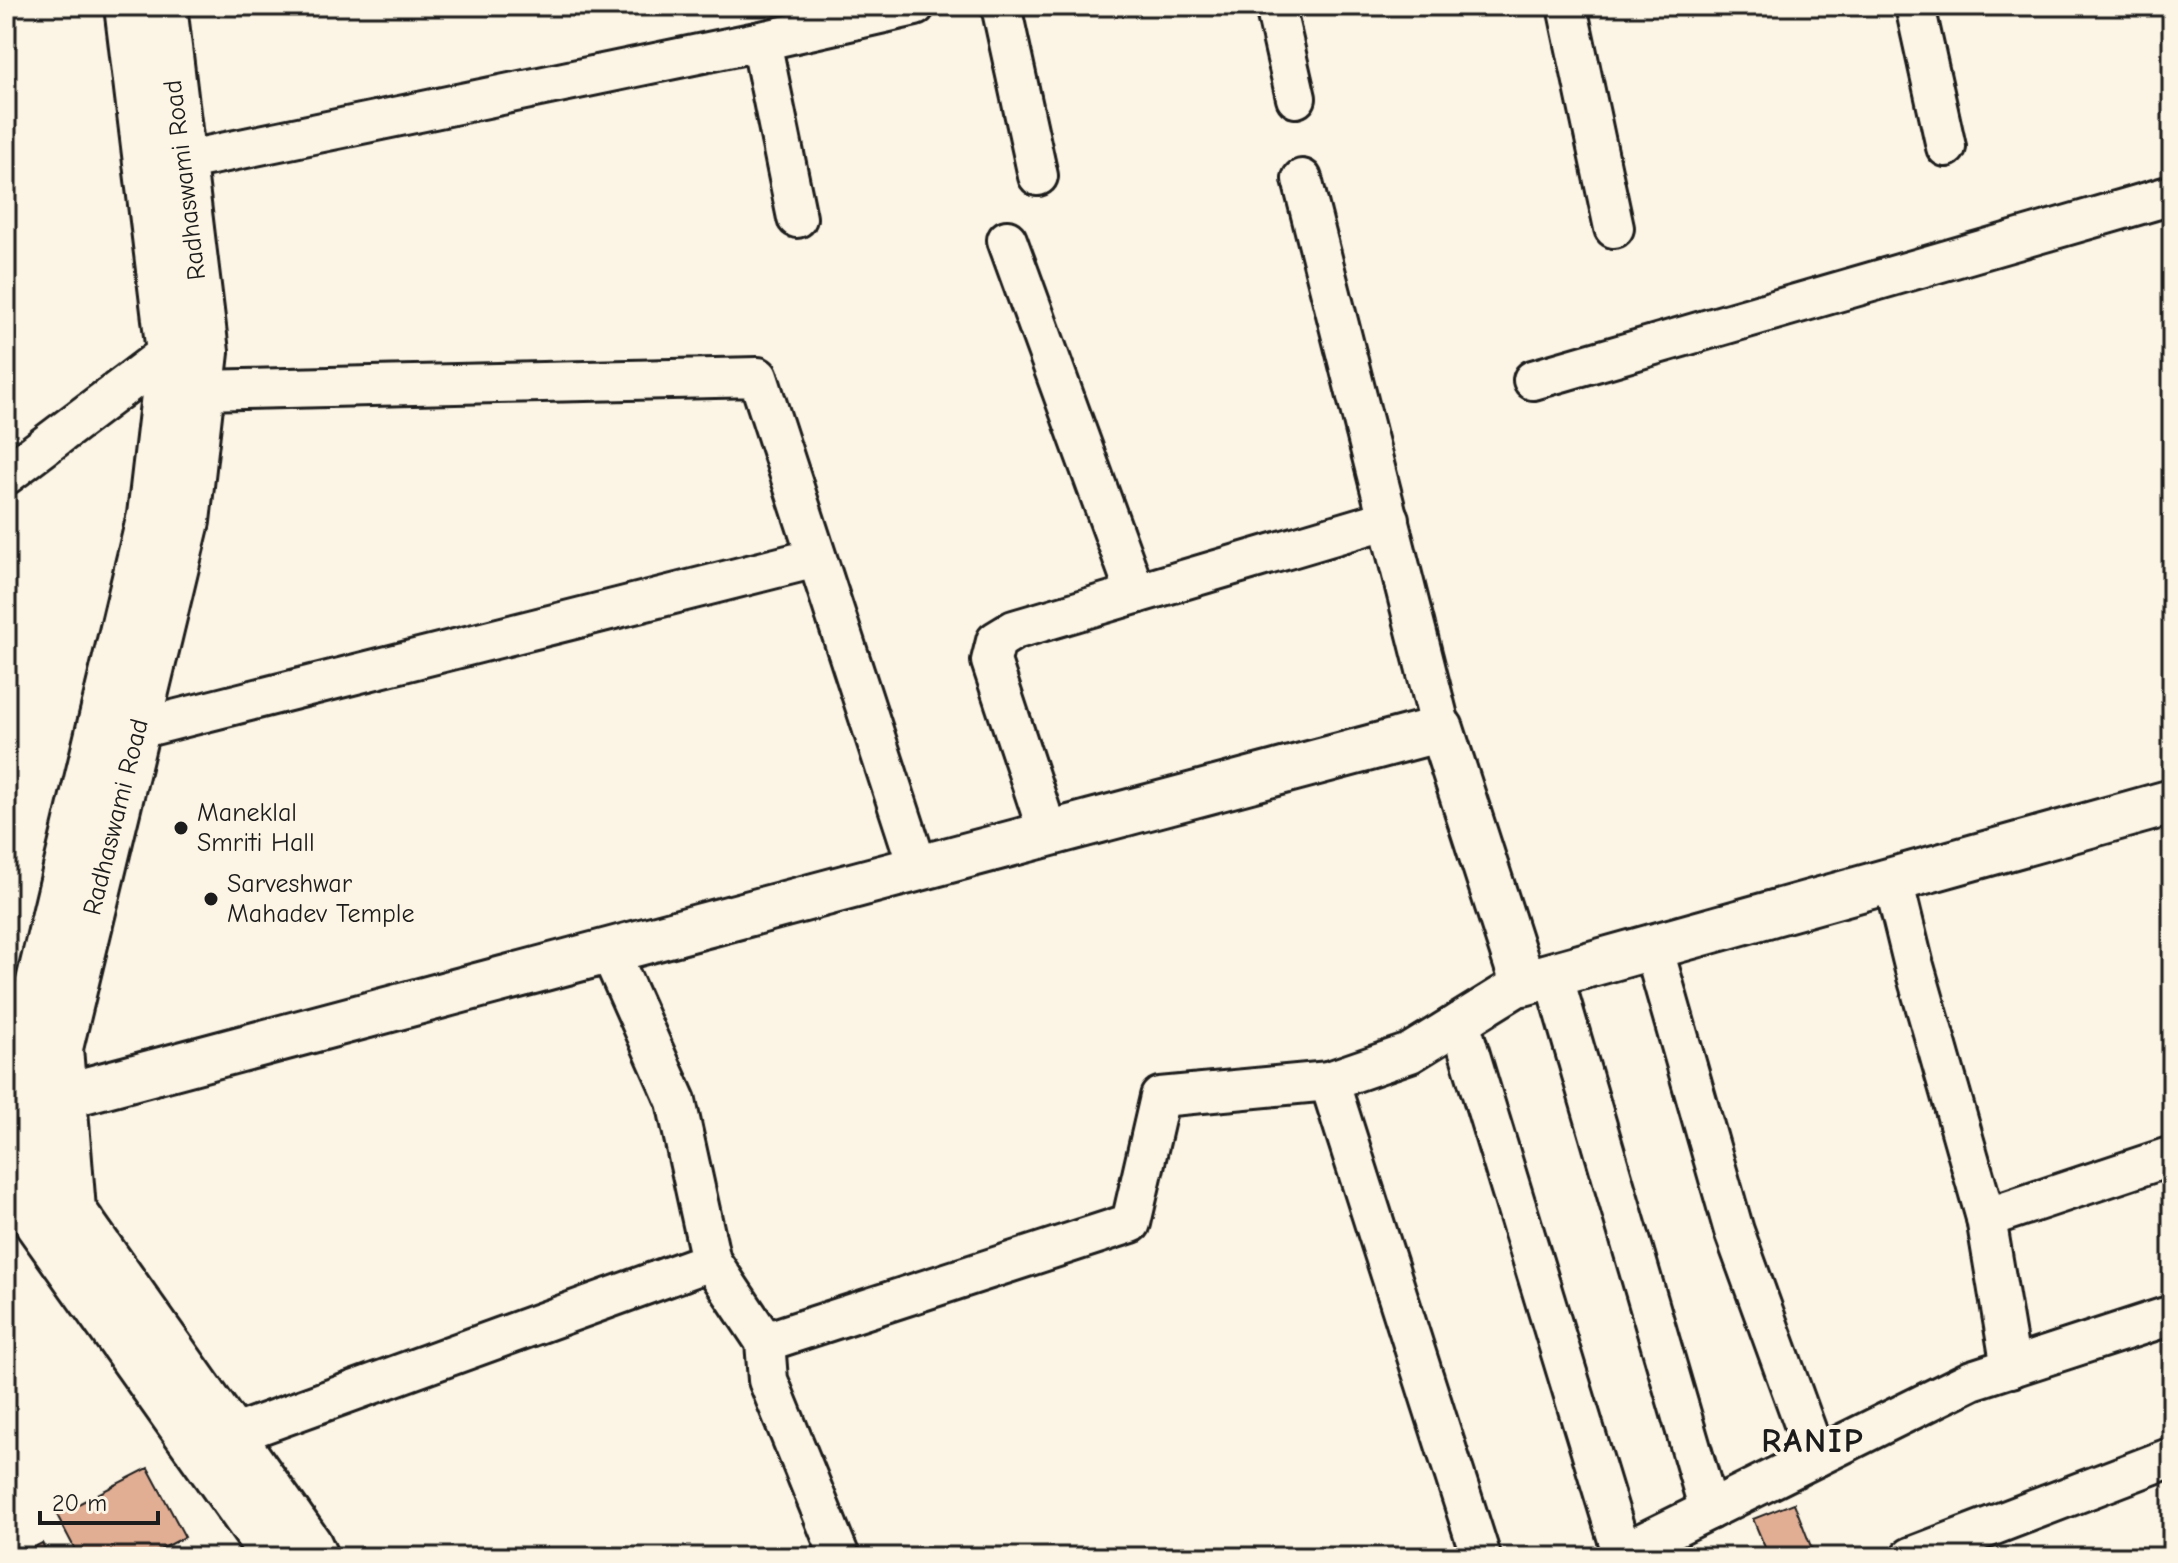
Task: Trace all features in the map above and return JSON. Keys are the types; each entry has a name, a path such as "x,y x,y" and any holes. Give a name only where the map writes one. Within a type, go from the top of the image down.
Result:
{"street":[{"name":"Radhaswami Road","path":"127,6 169,352 150,515 24,1045 19,1139 37,1223 274,1557"},
{"name":"Radhaswami Road","path":"164,6 206,352 187,521 60,1048 73,1210 309,1544 315,1557"},
{"path":"183,161 915,6"},
{"path":"1001,6 1038,176"},
{"path":"1275,6 1296,98"},
{"path":"1567,6 1614,228"},
{"path":"1915,6 1946,147"},
{"path":"761,41 797,218"},
{"path":"1302,179 1441,729 1538,979 1709,1510"},
{"path":"1533,380 2172,195"},
{"path":"1007,240 1136,594"},
{"path":"6,475 169,352"},
{"path":"202,390 758,377 918,868"},
{"path":"1048,833 991,661 996,641 1014,630 1389,519"},
{"path":"138,729 816,558"},
{"path":"64,1096 1441,729"},
{"path":"765,1342 1131,1223 1160,1097 1329,1081 1410,1053 1538,979 2172,802"},
{"path":"1893,880 1914,966 1986,1218 2011,1368"},
{"path":"1653,947 1734,1231 1816,1457"},
{"path":"609,950 676,1101 711,1261 765,1342 768,1380 840,1557"},
{"path":"1460,1022 1622,1553 1972,1380 2172,1315"},
{"path":"1329,1081 1481,1557"},
{"path":"1986,1218 2172,1156"},
{"path":"232,1435 711,1261"},
{"path":"1911,1557 2172,1457"}],"building":[{"path":"148,1468 185,1537 146,1557 79,1557 57,1515"},
{"path":"1794,1503 1815,1557 1769,1557 1753,1519"},
{"path":"42,1543 50,1557 15,1557"}],"place":[{"name":"Maneklal Smriti Hall","path":"181,828"},
{"name":"Sarveshwar Mahadev Temple","path":"211,899"}],"district":[{"name":"RANIP","path":"1813,1441"}]}
